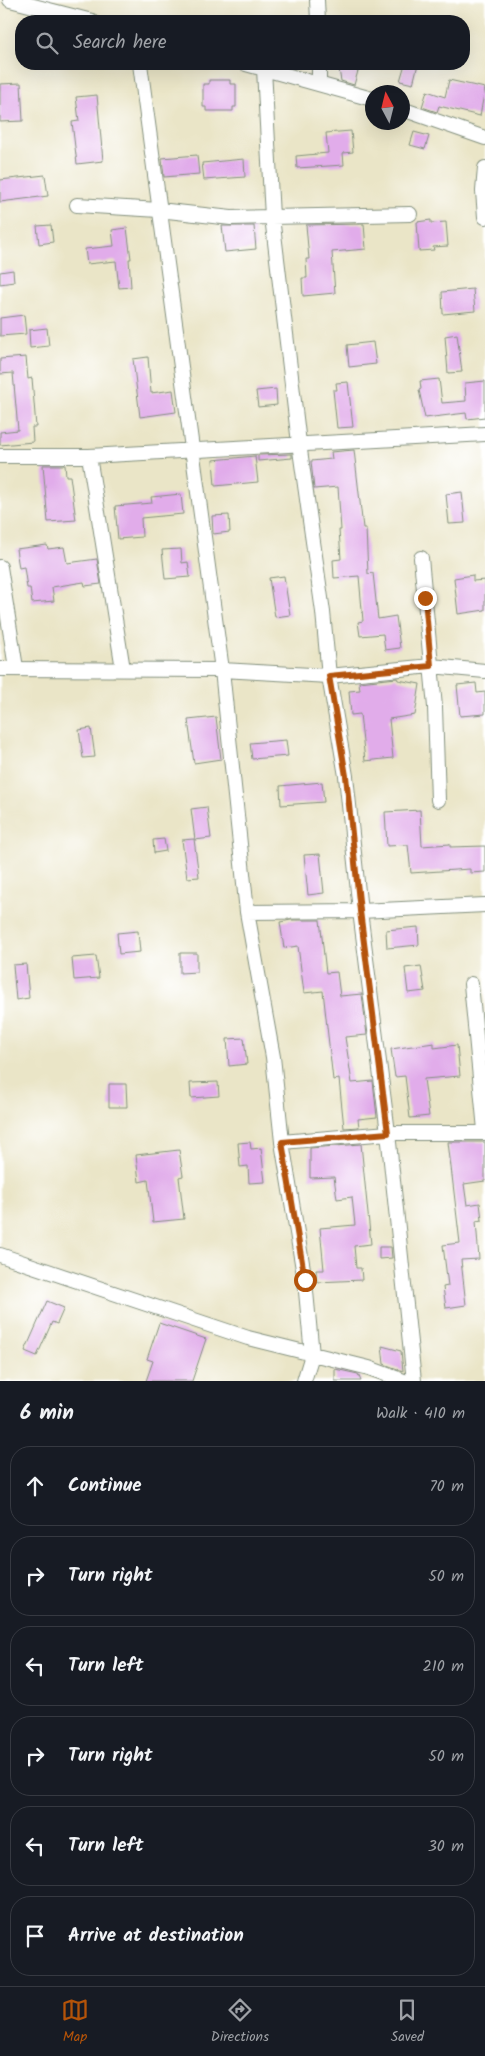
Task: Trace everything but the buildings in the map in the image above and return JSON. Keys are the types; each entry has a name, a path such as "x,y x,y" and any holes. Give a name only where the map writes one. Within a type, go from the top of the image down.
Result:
{"street":[{"path":"10,0 69,15"},
{"path":"317,0 318,15"},
{"path":"141,70 222,670 247,912 273,1057 282,1142 305,1280 312,1355 304,1381"},
{"path":"264,70 272,217 299,443 322,606 329,676 346,776 360,911 388,1133 414,1381"},
{"path":"268,70 365,97"},
{"path":"319,70 319,84"},
{"path":"410,112 485,138"},
{"path":"485,168 483,191 485,217"},
{"path":"77,205 160,210 231,218 410,214"},
{"path":"0,456 89,456 485,434"},
{"path":"89,456 123,669"},
{"path":"421,558 435,707 438,800"},
{"path":"0,567 16,668"},
{"path":"0,669 222,670 329,676 431,666 485,671"},
{"path":"247,912 360,911 485,905"},
{"path":"282,1142 388,1133 485,1132 471,984"},
{"path":"0,1255 248,1338 369,1368 404,1381"}],"route":[{"path":"305,1280 282,1142 388,1133 372,1015 346,776 329,676 431,666 425,598"}]}
